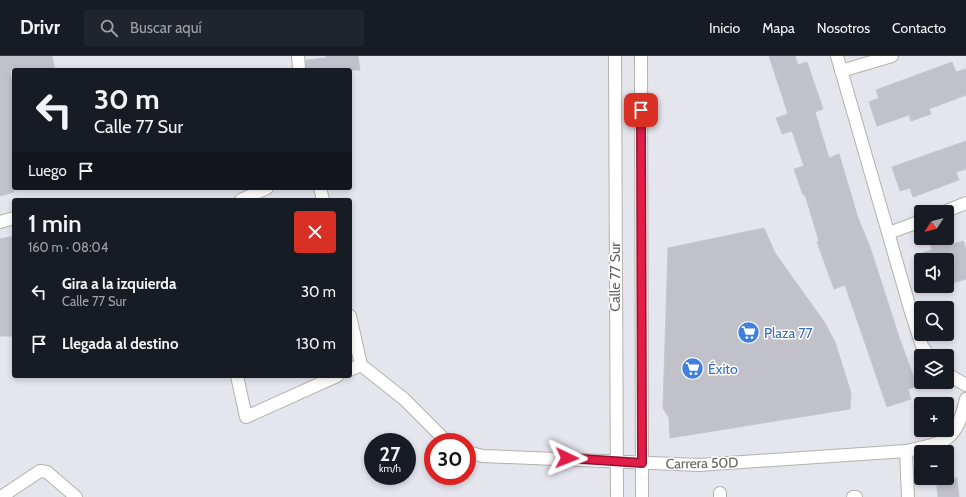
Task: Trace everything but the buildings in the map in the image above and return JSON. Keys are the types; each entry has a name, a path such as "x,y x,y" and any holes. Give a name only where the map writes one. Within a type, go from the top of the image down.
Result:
{"street":[{"name":"Calle 77 Sur","path":"615,56 617,497"},
{"name":"Calle 77 Sur","path":"641,56 642,497"},
{"path":"837,56 890,233 911,312 924,349"},
{"path":"841,71 892,56"},
{"path":"245,198 262,190"},
{"path":"954,208 966,203"},
{"path":"0,222 12,219"},
{"path":"890,233 914,224"},
{"path":"352,325 361,365 404,399 438,433"},
{"path":"352,369 361,365"},
{"path":"237,378 246,417 334,378"},
{"path":"954,378 966,385"},
{"name":"Carrera 50D","path":"476,454 483,456 699,465 906,451 936,444 951,436 961,420 966,399"},
{"path":"906,451 908,497"},
{"path":"1,497 40,471 47,472 76,497"}],"place":[{"name":"Plaza 77","path":"748,333"},
{"name":"Éxito","path":"692,369"}],"route":[{"path":"567,458 642,463 641,110"}]}
